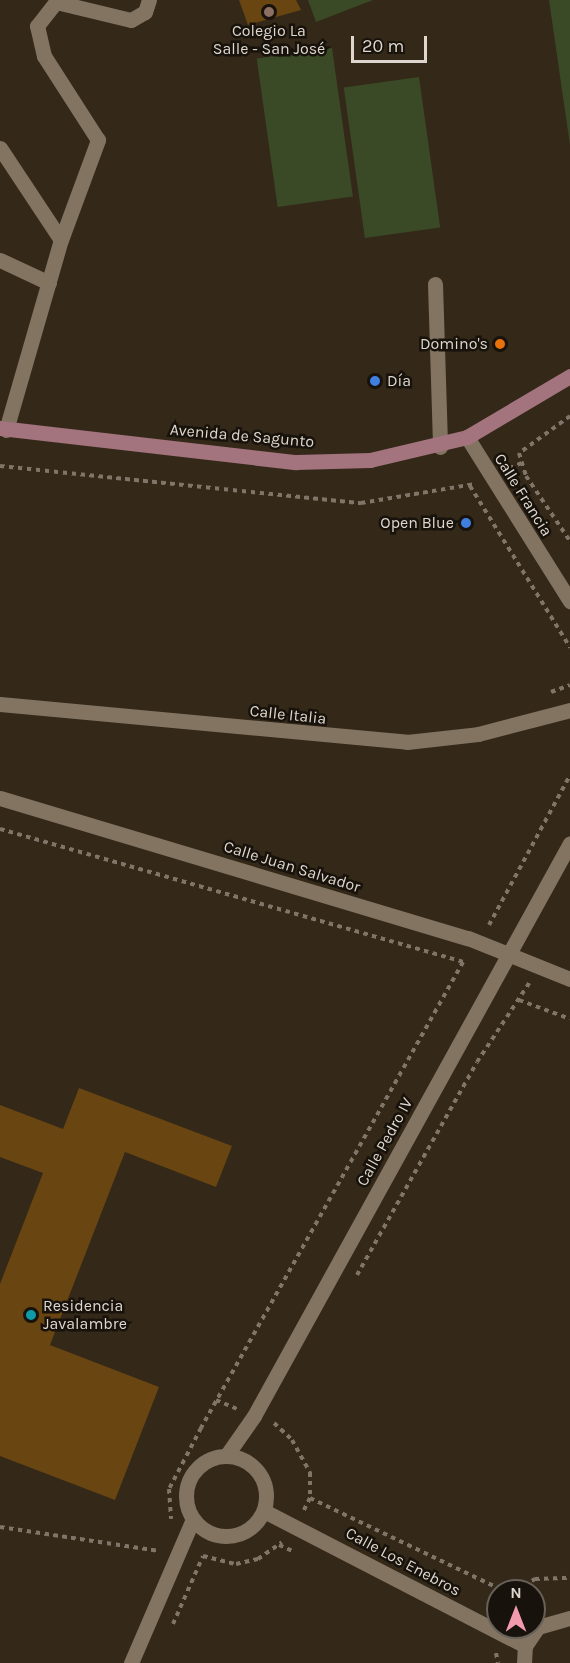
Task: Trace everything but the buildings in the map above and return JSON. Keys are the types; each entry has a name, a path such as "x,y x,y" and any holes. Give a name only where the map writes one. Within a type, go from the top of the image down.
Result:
{"main road":[{"name":"Avenida de Sagunto","path":"3,429 296,462 370,460 440,447 467,437 570,376"}],"street":[{"path":"3,429 62,240 98,140 44,56 37,26 56,2 131,20 145,12 149,0"},
{"path":"0,148 62,240"},
{"path":"0,260 49,283"},
{"path":"435,284 440,447"},
{"name":"Calle Francia","path":"467,437 570,601"},
{"name":"Calle Italia","path":"0,704 407,742 478,734 570,710"},
{"name":"Calle Juan Salvador","path":"0,798 507,953 570,979"},
{"name":"Calle Pedro IV","path":"226,1456 254,1416 507,953 570,843"},
{"path":"130,1663 179,1561 193,1519 186,1496 194,1472 226,1456 251,1464 260,1473 264,1511 249,1530 231,1536 213,1534 193,1519"},
{"name":"Calle Los Enebros","path":"264,1511 525,1646"},
{"path":"524,1663 525,1646 538,1626 570,1618"}],"path":[{"path":"570,416 519,453 526,476 570,541"},
{"path":"0,466 361,503 470,486 570,647"},
{"path":"537,696 570,685"},
{"path":"482,926 488,927 570,775"},
{"path":"0,828 463,962 169,1489 171,1525"},
{"path":"355,1280 477,1062 519,1000 570,1019"},
{"path":"168,1632 203,1556 236,1564 258,1559 296,1527 310,1498 310,1472 292,1440 273,1425 279,1414"},
{"path":"310,1498 486,1582"},
{"path":"0,1527 165,1552"},
{"path":"161,1560 168,1544"},
{"path":"179,1561 196,1571"},
{"path":"535,1579 570,1578"}],"green space":[{"path":"308,0 373,0 316,22"},
{"path":"549,0 570,0 570,145"},
{"path":"332,48 353,197 278,207 257,59"},
{"path":"419,77 440,228 365,238 344,88"}],"place":[{"name":"Colegio La Salle - San José","path":"269,12"},
{"name":"Domino's","path":"500,344"},
{"name":"Día","path":"375,381"},
{"name":"Open Blue","path":"466,523"},
{"name":"Residencia Javalambre","path":"31,1315"}]}
